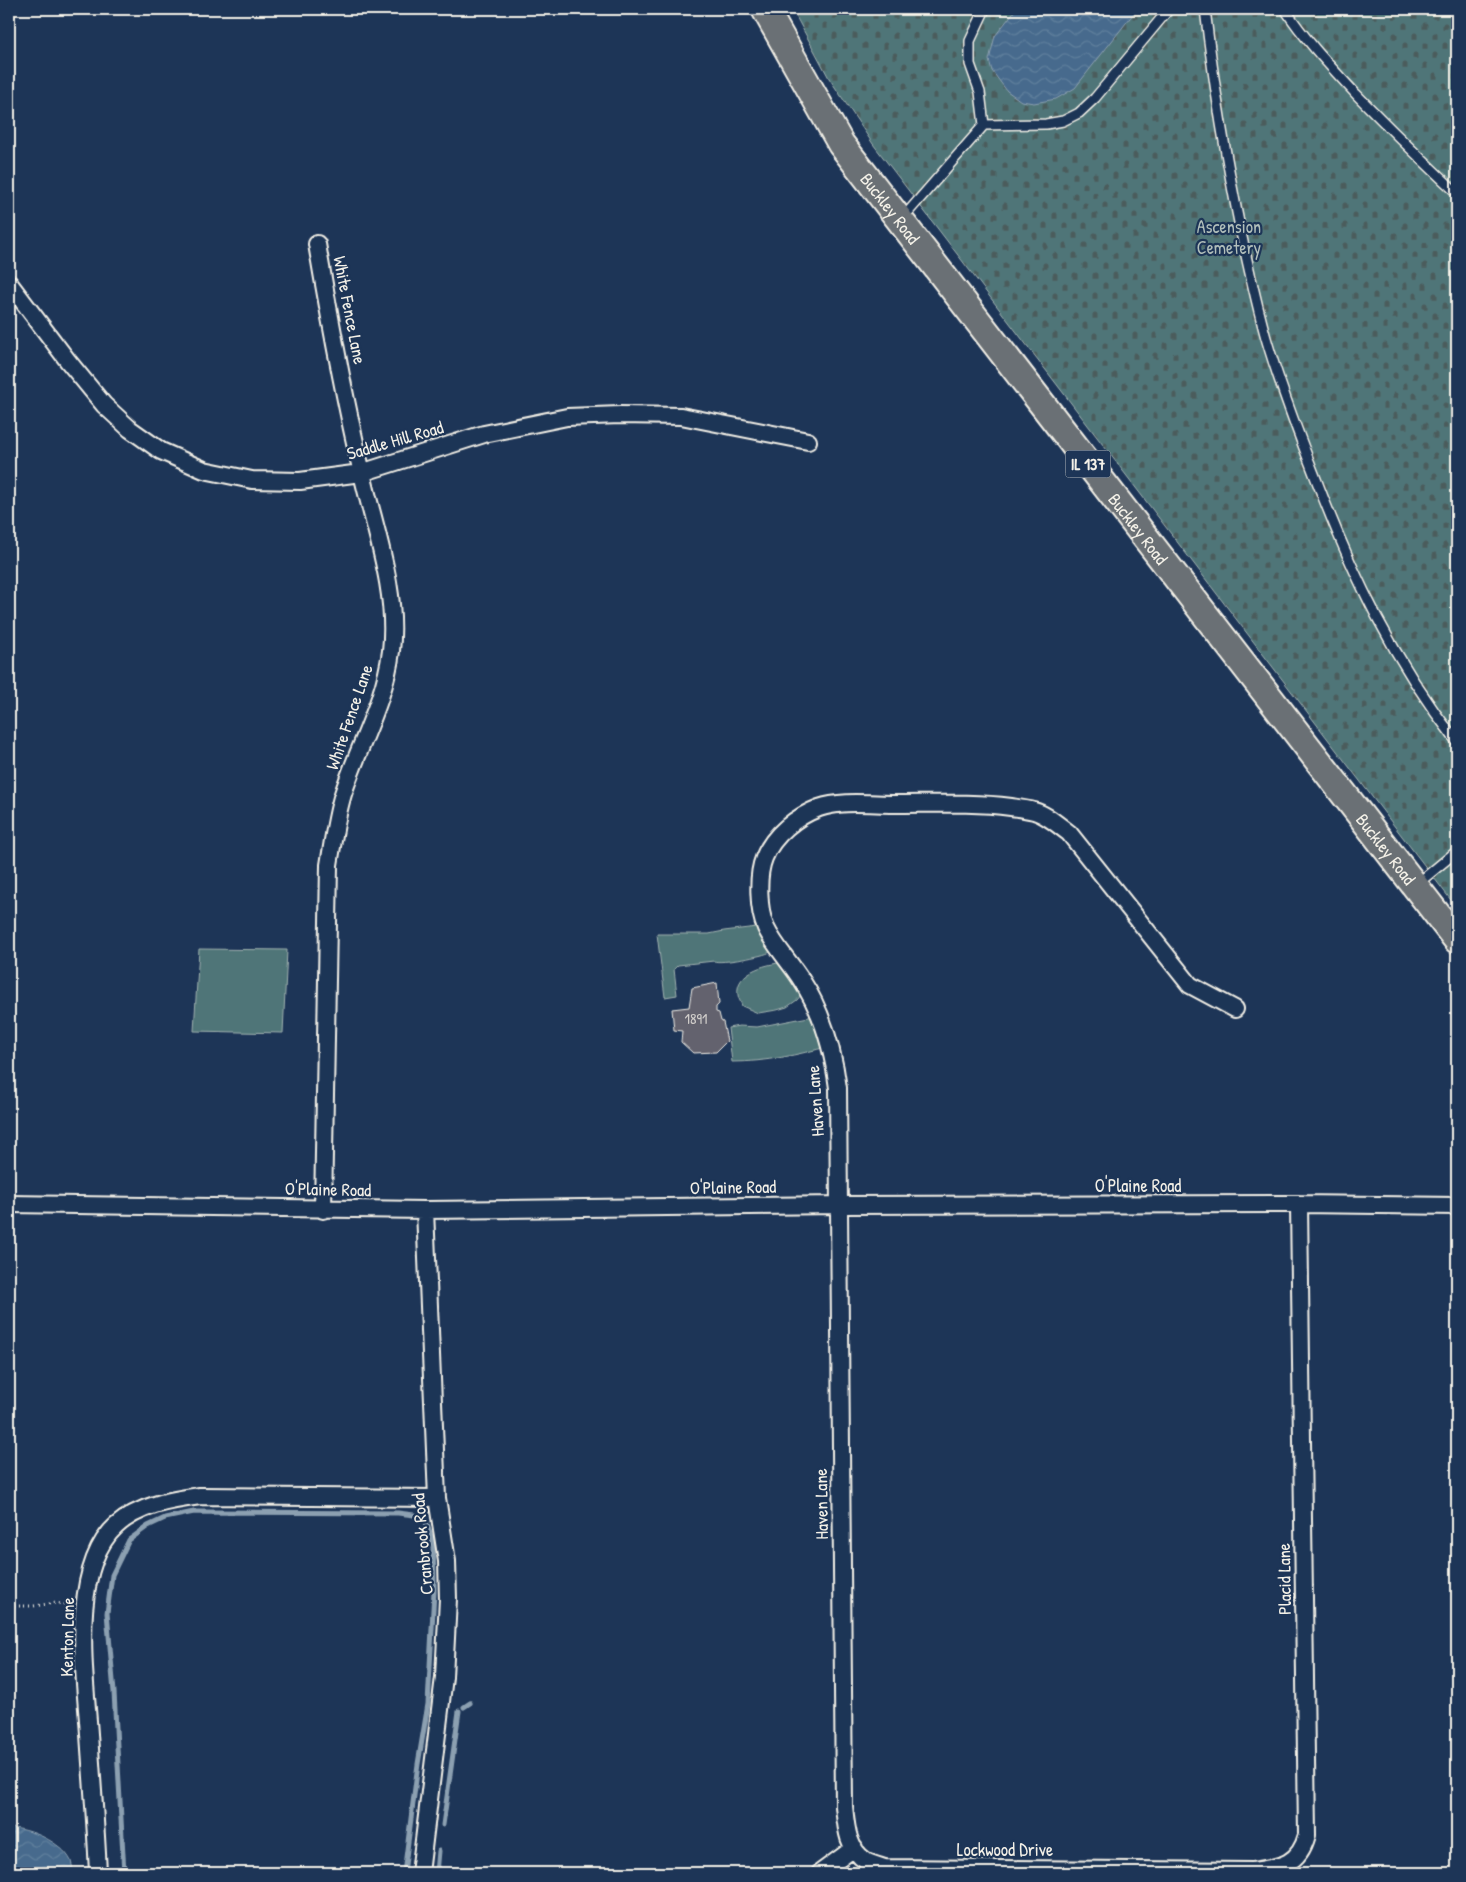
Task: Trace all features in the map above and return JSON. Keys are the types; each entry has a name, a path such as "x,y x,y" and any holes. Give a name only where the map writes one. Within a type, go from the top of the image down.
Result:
{"main road":[{"name":"Buckley Road","path":"765,9 841,144 1457,940"}],"street":[{"name":"White Fence Lane","path":"317,244 361,473 385,568 392,615 391,651 385,684 343,794 334,831 330,865 323,1210"},
{"name":"Saddle Hill Road","path":"9,283 104,405 130,429 161,451 204,470 252,480 300,481 361,473 484,434 567,417 620,415 681,416 808,441"},
{"name":"Haven Lane","path":"854,1848 846,1831 844,1806 838,1088 835,1066 825,1026 803,982 766,928 760,910 759,891 764,858 772,845 798,818 820,807 846,804 992,805 1034,811 1069,833 1190,985 1236,1009"},
{"name":"O'Plaine Road","path":"9,1204 323,1210 1299,1204 1457,1206"},
{"name":"Placid Lane","path":"1206,1870 1254,1871 1288,1864 1297,1857 1304,1847 1307,1835 1299,1204"},
{"name":"Cranbrook Road","path":"420,1873 444,1677 447,1561 437,1498 425,1210"},
{"name":"Kenton Lane","path":"98,1873 84,1648 84,1606 89,1577 98,1549 116,1526 143,1509 170,1500 200,1496 437,1498"},
{"name":"Lockwood Drive","path":"854,1848 866,1861 885,1868 1206,1870"},
{"path":"820,1873 854,1848"}],"lane":[{"path":"984,125 980,92 970,64 970,42 985,9"},
{"path":"900,221 984,125 1046,124 1063,121 1079,113 1095,98 1169,9"},
{"path":"1205,9 1229,173 1256,301 1277,372 1333,524 1353,571 1391,644 1429,704 1457,742"},
{"path":"1285,9 1313,47 1339,76 1406,146 1457,193"},
{"path":"1414,886 1457,851"}],"path":[{"path":"9,1606 34,1606 55,1603 84,1606"}],"green space":[{"name":"Ascension Cemetery","path":"792,9 1457,9 1457,908 873,144 829,78"},
{"path":"765,926 775,946 771,952 733,961 678,965 674,969 677,995 665,997 657,934 709,934"},
{"path":"199,949 287,950 283,1033 194,1031"},
{"path":"788,962 806,989 797,1000 787,1007 758,1013 742,1006 738,996 738,986 742,979 764,966"},
{"path":"819,1015 830,1046 757,1061 732,1062 728,1028 739,1026 757,1027"}],"water":[{"path":"1016,9 1137,9 1075,88 1056,99 1034,103 1021,101 1007,91 992,71 989,60 995,36"},
{"path":"9,1828 26,1830 53,1842 67,1854 74,1873 9,1873"}],"building":[{"path":"717,983 719,1004 716,1007 716,1012 719,1013 723,1022 727,1041 716,1052 693,1053 681,1042 682,1031 674,1030 672,1009 689,1007 692,988"}],"waterway":[{"path":"124,1873 114,1692 107,1613 112,1575 129,1540 148,1526 165,1518 194,1512 398,1513 414,1515 426,1522 433,1542 434,1591 428,1704 404,1873"},
{"path":"464,1707 470,1703"},
{"path":"443,1825 459,1711"},
{"path":"437,1873 439,1851"}]}
